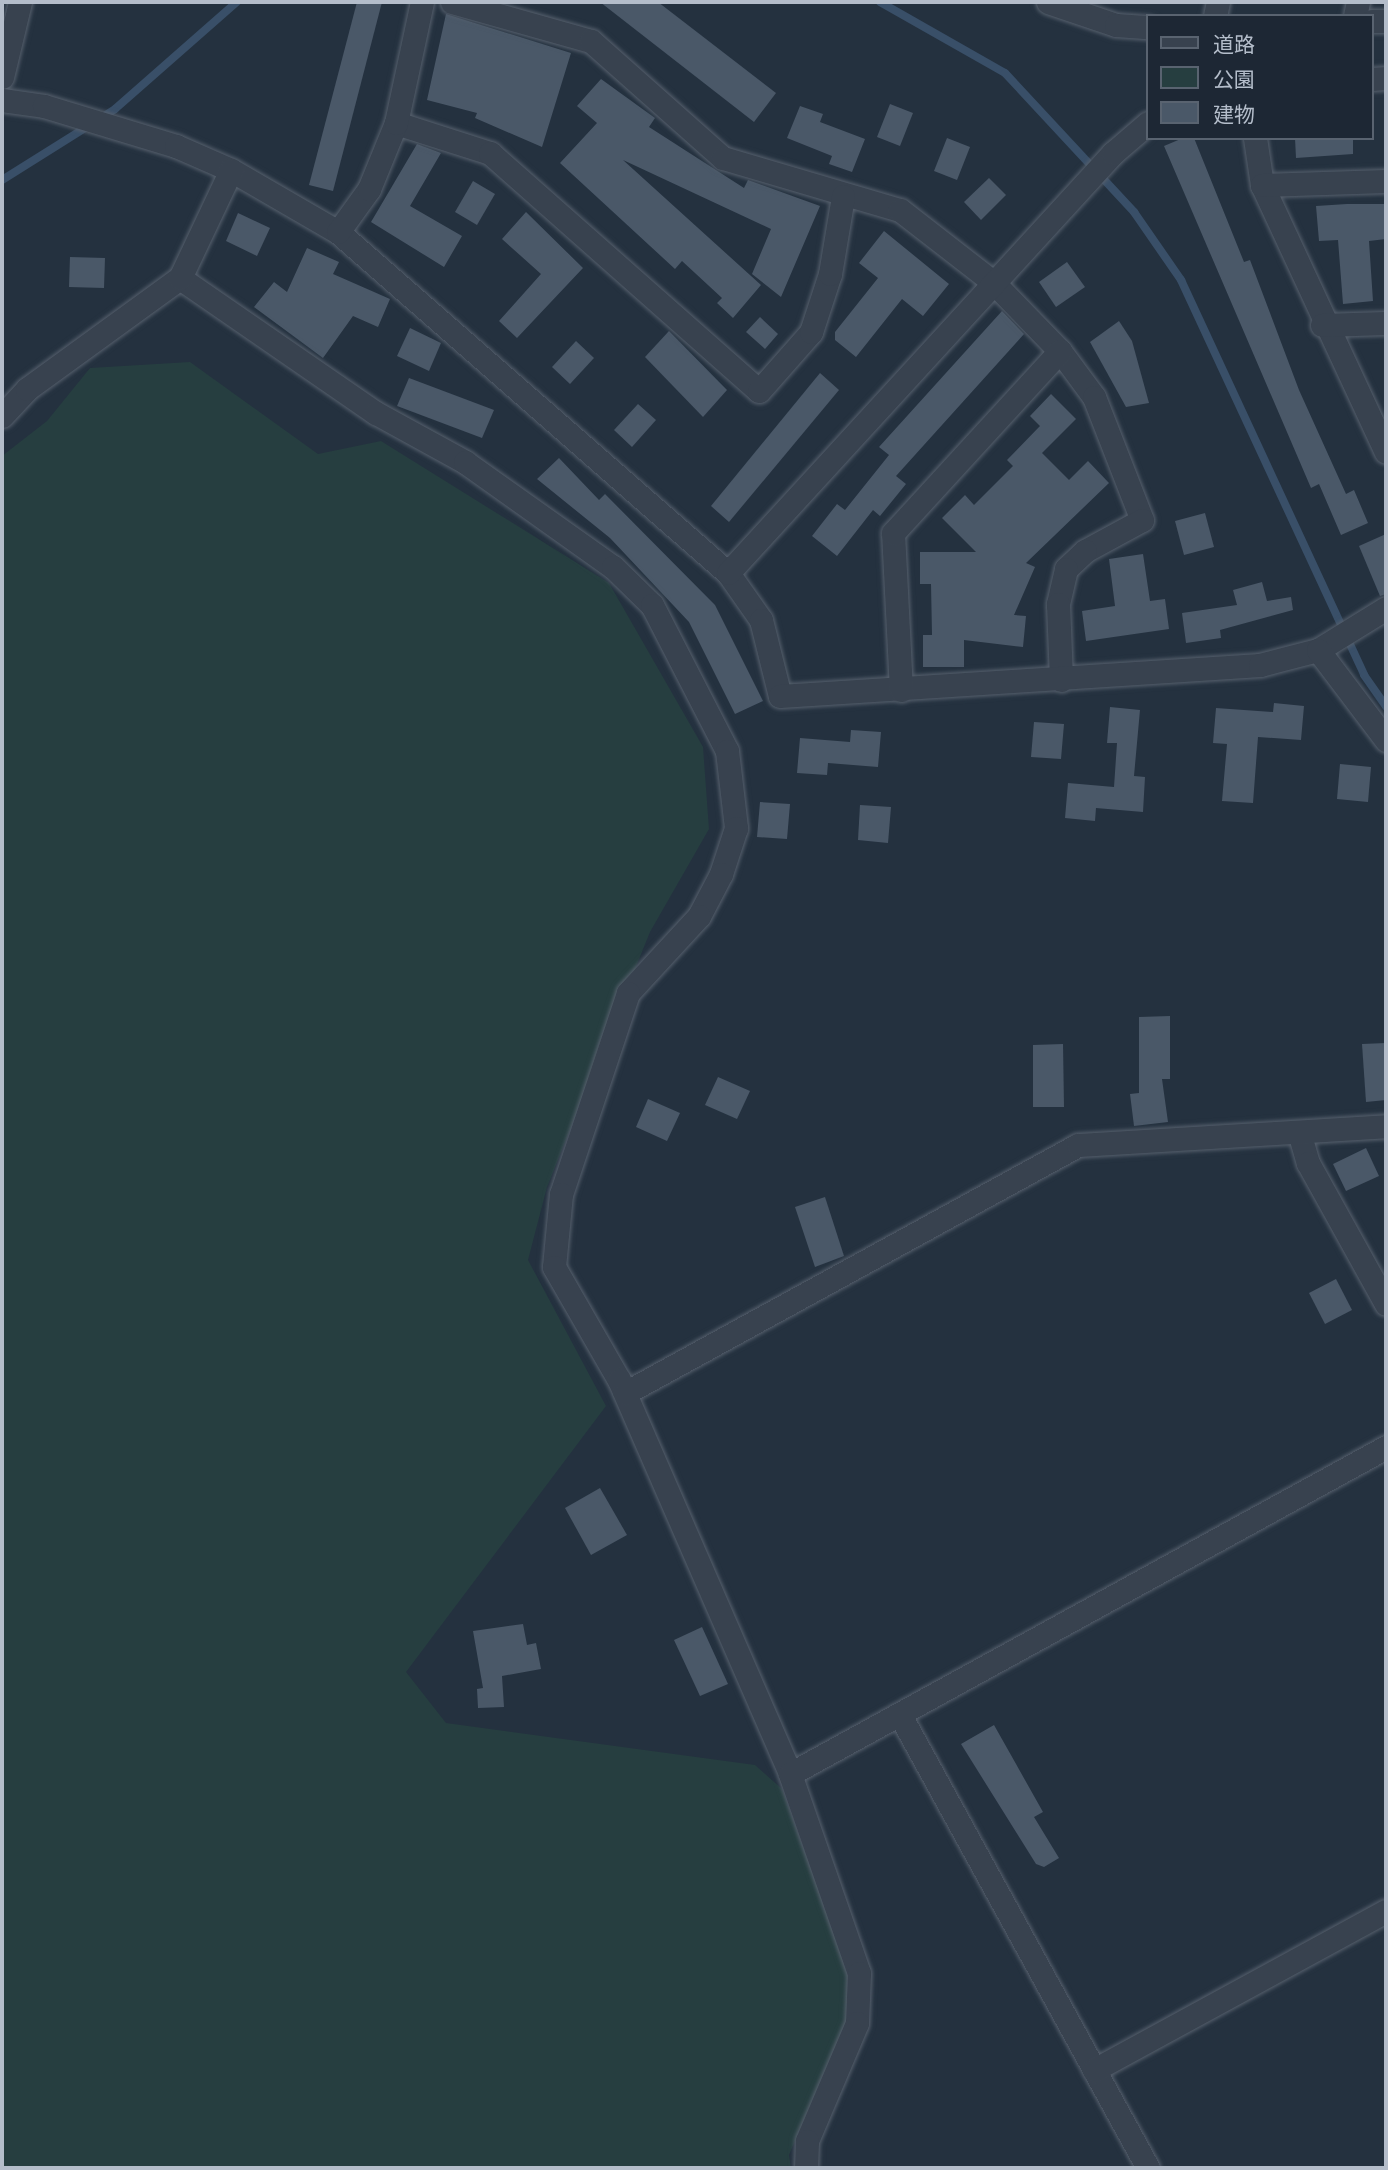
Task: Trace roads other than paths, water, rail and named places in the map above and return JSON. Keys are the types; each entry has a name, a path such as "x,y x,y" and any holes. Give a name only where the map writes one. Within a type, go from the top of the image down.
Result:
{"street":[{"path":"2,77 20,2"},
{"path":"338,232 369,189 396,122 422,2"},
{"path":"452,2 591,41 723,158 901,210 994,283 1060,351 1094,397 1142,520 1085,551 1066,569 1058,604 1061,680"},
{"path":"1048,2 1077,7 1146,26"},
{"path":"2,100 44,106 231,170 338,232 728,573 761,620 780,696 1061,680 1260,665 1318,650 1386,608"},
{"path":"396,122 490,153 759,391 811,332 830,274 843,195"},
{"path":"728,573 1113,153 1146,125"},
{"path":"1255,140 1262,185 1322,324 1386,452"},
{"path":"2,416 27,389 180,278 231,170"},
{"path":"1262,185 1386,181"},
{"path":"180,278 376,413 465,462 614,567 652,605 727,751 736,828 721,874 699,916 628,993 553,1231 554,1267 625,1393 790,1774 859,1973 857,2023 807,2141 806,2168"},
{"path":"1322,324 1386,323"},
{"path":"901,690 893,533 1060,351"},
{"path":"1318,650 1386,740"},
{"path":"625,1393 1078,1145 1386,1126"},
{"path":"1299,1132 1308,1163 1386,1304"},
{"path":"790,1774 1386,1447"},
{"path":"900,1715 1149,2168"},
{"path":"1094,2070 1386,1911"}],"waterway":[{"path":"2,180 115,109 237,2"},
{"path":"880,2 1005,73 1134,212 1181,280 1364,675 1386,707"}]}
